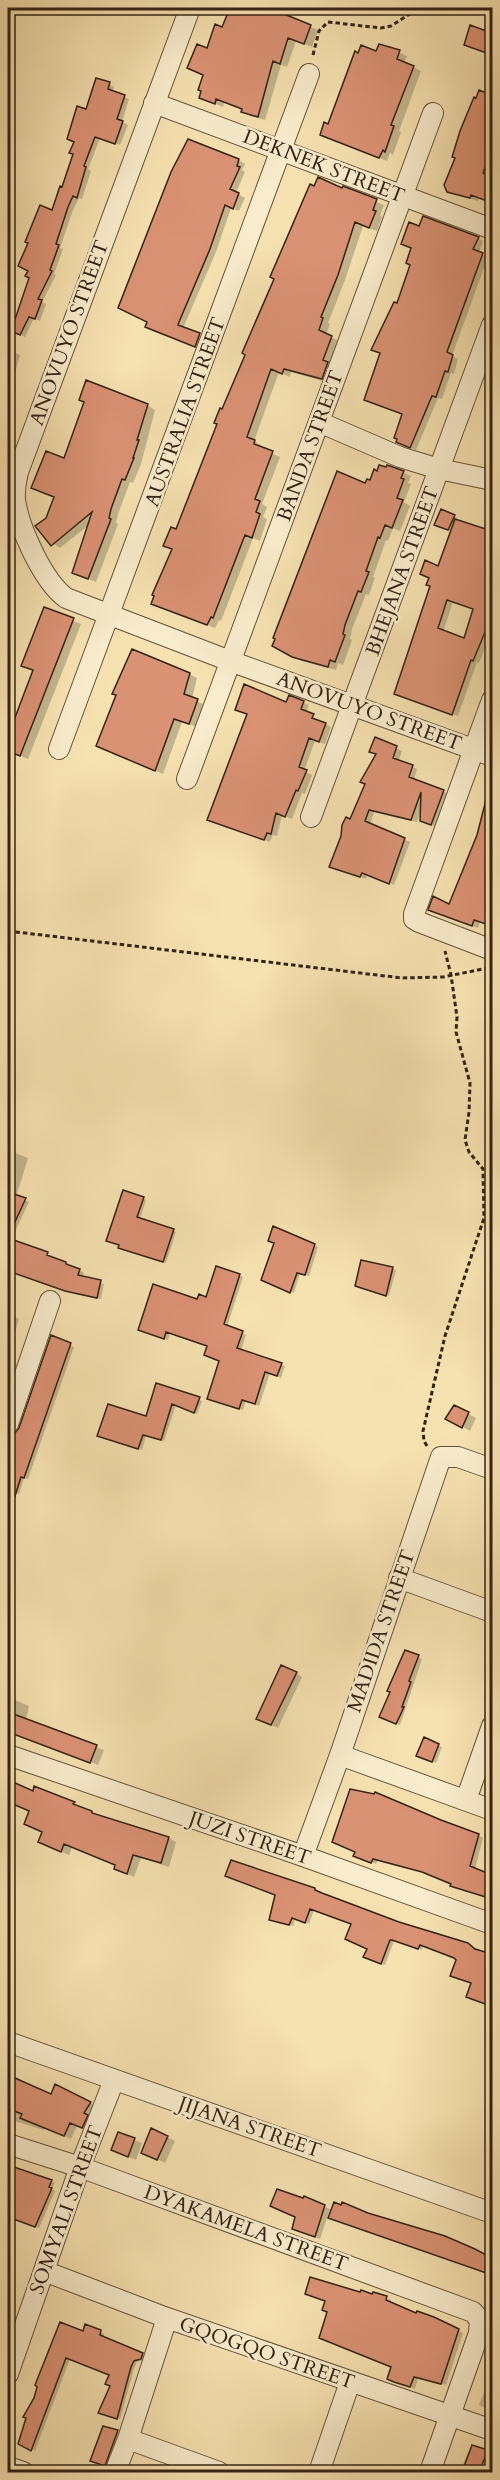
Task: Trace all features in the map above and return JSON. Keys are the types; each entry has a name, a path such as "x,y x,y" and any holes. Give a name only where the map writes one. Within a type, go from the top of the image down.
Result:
{"street":[{"name":"ANOVUYO STREET","path":"190,8 18,472 15,501 25,531 41,567 54,588 66,598 230,661 484,752"},
{"name":"AUSTRALIA STREET","path":"59,749 309,74"},
{"name":"DEKNEK STREET","path":"154,103 492,229"},
{"name":"BANDA STREET","path":"187,779 433,113"},
{"name":"BHEJANA STREET","path":"311,817 492,325"},
{"path":"319,422 400,457 440,469 492,480"},
{"path":"492,700 484,752 414,914 416,921 492,950"},
{"path":"8,1424 50,1301"},
{"path":"441,1456 458,1457 492,1469"},
{"name":"MADIDA STREET","path":"303,1856 340,1755 441,1456"},
{"path":"399,1578 492,1612"},
{"path":"466,1800 492,1726"},
{"name":"JUZI STREET","path":"8,1755 303,1856 492,1924"},
{"path":"340,1755 492,1810"},
{"name":"JIJANA STREET","path":"8,2042 492,2212"},
{"name":"SOMYALI STREET","path":"8,2374 80,2167 114,2079"},
{"name":"DYAKAMELA STREET","path":"8,2144 80,2167 473,2312 480,2320 479,2333 449,2416"},
{"name":"GQOGQO STREET","path":"44,2271 167,2318 492,2430"},
{"path":"115,2472 167,2318"},
{"path":"319,2472 350,2382"},
{"path":"430,2472 449,2416"},
{"path":"128,2439 185,2467 219,2472"},
{"path":"8,2467 23,2472"}],"path":[{"path":"309,74 319,31 324,24 331,21 381,28 391,26 419,8"},
{"path":"433,928 447,956 451,975 457,1017 456,1032 471,1090 465,1140 469,1152 483,1169 484,1218 445,1336 423,1431 424,1441 441,1456"},
{"path":"8,931 402,978 451,975 492,967"}],"building":[{"path":"230,8 286,8 284,14 311,25 304,44 288,38 280,64 273,61 258,117 241,112 242,109 216,99 215,104 199,98 201,91 198,90 203,75 187,68 197,44 207,48 215,24 222,27"},
{"path":"470,25 492,33 492,55 464,45"},
{"path":"379,44 400,50 397,59 414,66 391,125 394,126 385,152 383,150 379,158 320,135 324,122 328,124 355,51 358,53 361,45 376,51"},
{"path":"96,78 110,82 108,89 125,95 117,119 123,121 115,144 95,137 84,166 86,167 77,198 73,196 68,207 56,244 59,245 50,270 52,271 38,299 42,300 35,319 29,317 20,335 11,331 29,278 25,276 28,271 18,266 28,243 25,242 40,205 52,210 60,186 62,187 73,154 69,153 74,142 67,139 77,106 86,109"},
{"path":"479,90 492,95 492,149 483,173 488,176 486,181 492,184 492,203 471,195 470,198 447,192 444,185 455,158 452,157 460,131"},
{"path":"188,139 239,159 237,166 240,167 230,189 239,193 233,209 225,205 210,249 178,325 200,333 195,347 145,327 147,322 118,308 171,172"},
{"path":"318,177 342,188 343,186 377,199 373,210 376,211 369,228 355,222 338,275 321,317 323,318 319,330 332,336 323,360 328,362 322,379 284,369 282,374 271,369 247,437 255,440 254,444 273,451 255,499 260,501 256,512 260,514 252,538 245,535 213,618 211,617 207,625 151,604 154,596 152,595 172,549 163,546 171,527 176,529 217,424 214,423 245,355 242,353 274,279 270,277 310,184 314,186"},
{"path":"423,216 479,237 473,249 483,253 447,352 453,355 448,372 445,371 436,397 432,396 410,448 396,442 397,439 394,438 402,414 364,400 380,353 371,350 394,302 397,303 410,265 406,263 411,248 401,244 409,222 419,226"},
{"path":"86,380 148,404 134,458 125,480 122,479 111,509 109,518 111,519 88,579 72,573 92,512 51,546 35,526 46,518 54,497 31,488 46,451 64,458 84,402 79,400"},
{"path":"379,465 386,467 387,465 404,471 401,478 404,479 397,498 403,500 392,528 385,525 380,538 378,537 366,571 369,572 361,592 358,591 345,625 343,634 345,635 335,662 330,660 328,667 292,657 272,646 275,639 273,638 337,471 365,483 367,479 370,480 374,469 377,471"},
{"path":"441,509 455,515 448,530 434,525"},
{"path":"455,519 492,531 492,605 488,625 473,661 471,660 452,715 394,694 430,586 426,585 429,578 420,574 425,560 438,566","holes":["447,600 473,609 464,638 438,628"]},
{"path":"44,607 74,618 20,756 8,751 8,736 33,670 21,666"},
{"path":"132,649 190,673 184,694 198,699 189,724 174,719 155,771 96,746 116,695 112,694"},
{"path":"244,684 286,702 289,695 304,701 301,709 314,714 312,718 326,723 319,742 309,738 299,767 307,770 298,791 296,790 285,817 276,813 271,834 267,833 264,840 207,820 247,714 235,710"},
{"path":"375,737 397,746 393,758 413,765 409,777 444,790 431,825 420,821 421,792 411,820 369,810 365,821 405,838 389,884 362,873 360,877 329,867 341,836 342,825 346,817 350,819 365,784 360,782 376,754 369,752"},
{"path":"488,792 492,792 492,926 474,920 472,926 428,910 433,896 449,904 477,835"},
{"path":"123,1190 144,1197 137,1217 174,1229 163,1262 118,1248 119,1245 106,1241"},
{"path":"8,1192 26,1198 8,1237"},
{"path":"273,1226 315,1244 305,1275 297,1273 290,1293 261,1280 274,1243 268,1241"},
{"path":"8,1238 48,1252 47,1255 80,1269 78,1275 101,1280 97,1298 65,1291 8,1271"},
{"path":"361,1260 393,1267 386,1296 355,1286"},
{"path":"216,1266 240,1274 224,1324 243,1331 237,1348 282,1363 277,1376 265,1372 255,1404 242,1400 239,1409 207,1399 219,1361 204,1355 207,1346 166,1332 164,1339 138,1330 153,1284 197,1299 199,1294 206,1297"},
{"path":"51,1335 71,1343 11,1509 8,1508 8,1436 19,1428"},
{"path":"156,1383 200,1397 194,1413 172,1404 161,1440 143,1435 138,1449 97,1436 108,1404 146,1416"},
{"path":"454,1405 469,1412 462,1428 445,1419"},
{"path":"405,1650 419,1655 409,1681 411,1682 402,1707 404,1707 396,1724 379,1717 390,1692 387,1691"},
{"path":"281,1665 297,1672 271,1725 256,1719"},
{"path":"8,1712 97,1745 90,1763 8,1732"},
{"path":"424,1737 439,1744 432,1762 416,1756"},
{"path":"13,1782 33,1791 34,1786 75,1802 73,1804 92,1811 92,1813 169,1837 161,1863 133,1855 127,1874 114,1869 115,1865 64,1844 61,1852 38,1842 42,1832 24,1824 29,1811 8,1802 8,1783 12,1785"},
{"path":"350,1789 374,1794 375,1792 479,1834 470,1866 492,1875 492,1899 450,1886 451,1884 422,1872 373,1859 371,1863 353,1856 355,1852 332,1842"},
{"path":"231,1860 315,1888 322,1893 399,1922 468,1943 475,1949 492,1954 492,1994 488,2005 466,1997 471,1983 450,1976 456,1960 454,1958 420,1945 418,1949 390,1940 381,1964 363,1957 367,1949 345,1939 351,1924 310,1909 305,1923 292,1918 289,1925 269,1920 275,1895 225,1876"},
{"path":"8,2075 51,2094 55,2084 91,2102 84,2113 88,2115 82,2128 70,2123 64,2136 20,2118 22,2114 8,2109"},
{"path":"151,2128 168,2136 157,2160 141,2153"},
{"path":"118,2132 135,2138 128,2157 111,2150"},
{"path":"8,2165 52,2180 49,2187 52,2188 35,2227 8,2217"},
{"path":"277,2189 303,2198 304,2196 325,2205 315,2237 292,2229 295,2217 270,2206"},
{"path":"334,2202 341,2205 342,2202 368,2213 445,2236 475,2249 492,2258 492,2275 328,2218"},
{"path":"310,2277 360,2292 361,2290 387,2296 386,2300 416,2313 417,2311 434,2317 459,2329 441,2384 414,2377 410,2387 394,2382 387,2379 391,2367 319,2338 327,2312 322,2310 325,2301 305,2294"},
{"path":"60,2322 83,2331 85,2324 101,2330 100,2335 143,2353 141,2359 134,2361 131,2367 117,2419 98,2413 110,2386 105,2384 109,2375 66,2358 31,2451 18,2444 26,2418 23,2417 34,2398 37,2387 35,2385"},
{"path":"103,2426 118,2430 105,2466 90,2461"},
{"path":"472,2445 488,2450 479,2472 462,2472"}]}
